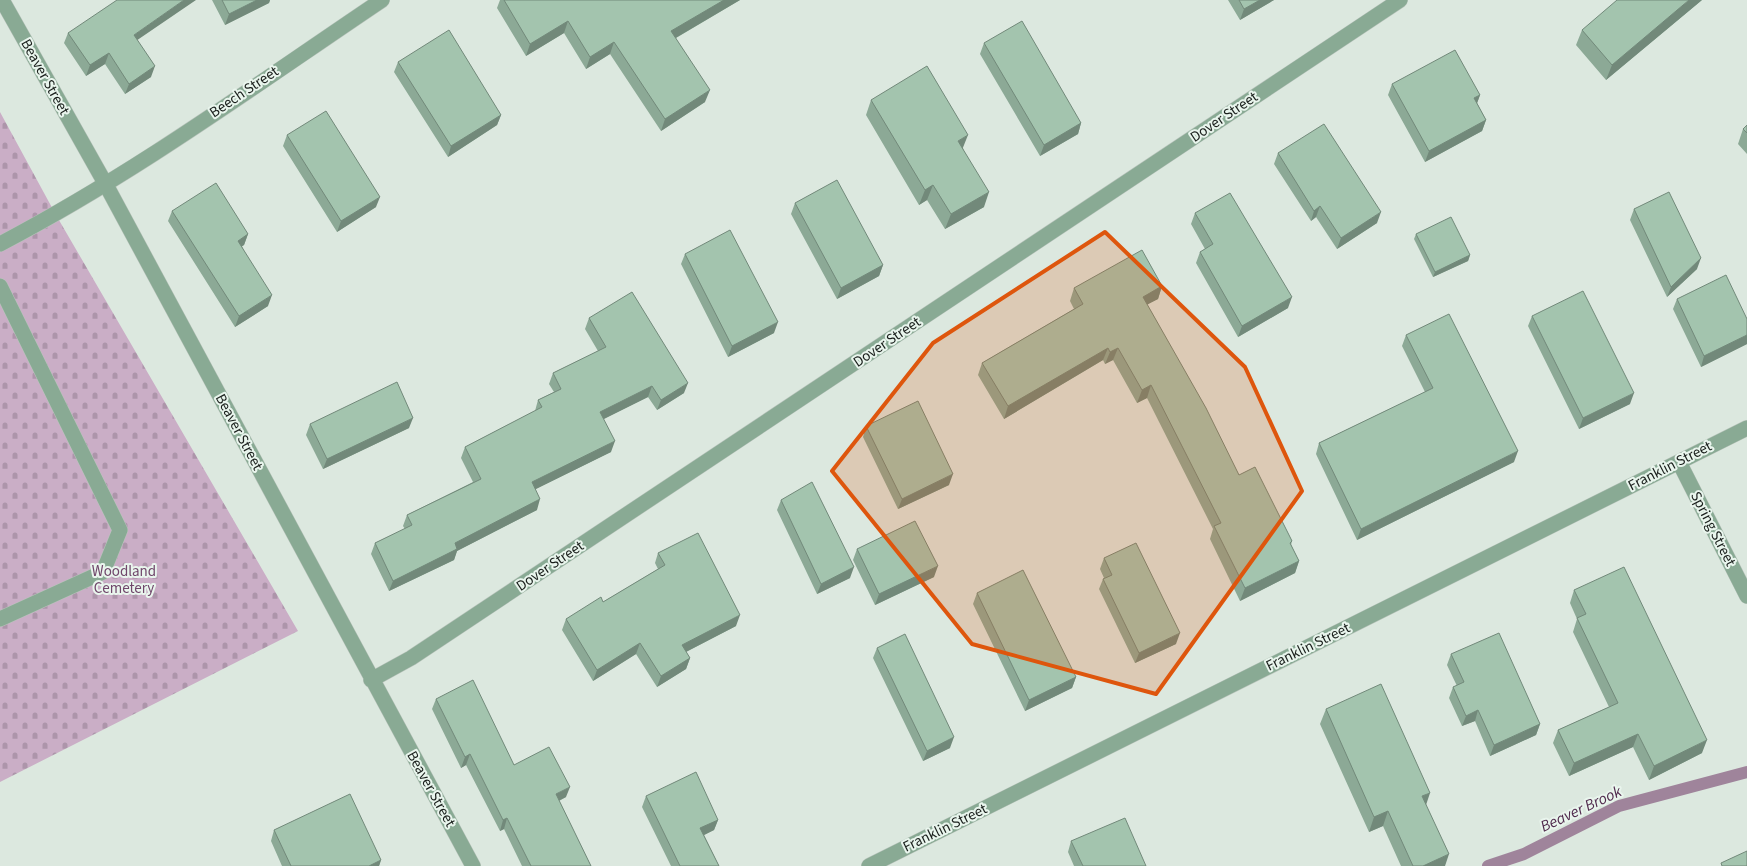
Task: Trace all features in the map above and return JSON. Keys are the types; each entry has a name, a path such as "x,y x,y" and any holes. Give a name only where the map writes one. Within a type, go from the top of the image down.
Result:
{"street":[{"name":"Beaver Street","path":"2,0 105,183 371,680 473,866"},
{"name":"Beech Street","path":"0,244 56,215 140,162 382,0"},
{"name":"Dover Street","path":"371,680 420,652 1400,0"},
{"path":"0,286 120,530 103,572 0,619"},
{"name":"Franklin Street","path":"869,866 1747,428"},
{"name":"Spring Street","path":"1679,462 1747,596"}],"highlighted area":[{"path":"1105,232 1245,367 1302,491 1156,694 972,644 832,471 933,343"}],"green space":[{"name":"Woodland Cemetery","path":"0,112 56,215 298,631 0,782"}],"building":[{"path":"117,0 184,0 134,35 155,66 129,84 109,53 90,65 68,33"},
{"path":"222,0 257,0 229,14"},
{"path":"504,0 724,0 671,31 710,90 665,119 614,42 590,57 568,21 530,44"},
{"path":"1239,0 1260,0 1244,9"},
{"path":"1617,0 1689,0 1612,65 1582,30"},
{"path":"1022,21 1081,123 1044,145 984,43"},
{"path":"449,30 501,115 451,146 398,62"},
{"path":"1455,50 1480,95 1474,98 1486,120 1429,151 1392,84"},
{"path":"927,66 968,135 958,141 989,192 951,214 933,185 925,190 871,100"},
{"path":"326,111 380,197 341,221 287,135"},
{"path":"1324,124 1381,212 1341,238 1320,206 1314,211 1278,153"},
{"path":"1747,125 1747,133 1743,129"},
{"path":"837,180 883,265 841,288 795,203"},
{"path":"216,183 248,234 238,241 272,295 239,316 172,211"},
{"path":"1669,192 1701,258 1671,287 1634,209"},
{"path":"1230,193 1292,297 1242,326 1200,252 1213,244 1195,213"},
{"path":"1451,217 1470,255 1435,272 1416,234"},
{"path":"730,230 778,322 732,346 685,254"},
{"path":"1142,250 1162,286 1143,297 1206,408 1239,475 1255,467 1292,541 1290,543 1299,561 1245,588 1214,526 1221,523 1151,385 1142,390 1118,348 1110,352 1108,348 1008,406 982,363 1083,304 1074,288"},
{"path":"1726,275 1747,319 1747,335 1704,356 1677,299"},
{"path":"1583,291 1634,393 1583,418 1532,316"},
{"path":"632,292 688,383 661,400 652,386 600,412 615,441 532,482 540,499 455,543 457,549 393,581 375,543 412,525 407,515 481,479 465,447 542,407 538,400 561,389 553,373 606,347 589,318"},
{"path":"1449,314 1518,451 1361,529 1319,443 1433,388 1406,335"},
{"path":"397,382 413,418 327,459 310,424"},
{"path":"918,401 953,474 902,499 866,426"},
{"path":"812,482 854,567 821,584 781,500"},
{"path":"915,521 938,566 879,594 857,549"},
{"path":"698,533 740,615 682,645 690,658 661,676 640,643 597,670 566,619 601,597 603,602 665,565 658,553"},
{"path":"1136,543 1180,633 1139,653 1103,579 1112,575 1104,558"},
{"path":"1624,567 1707,740 1654,766 1638,734 1574,763 1558,730 1618,703 1577,618 1586,614 1574,590"},
{"path":"1023,570 1076,677 1029,700 977,593"},
{"path":"1499,633 1540,724 1494,745 1478,710 1466,716 1453,687 1464,682 1451,654"},
{"path":"905,634 954,737 927,751 877,648"},
{"path":"473,680 514,765 549,747 570,787 556,794 591,866 531,866 507,818 503,820 470,754 465,757 436,699"},
{"path":"1381,684 1430,793 1422,796 1449,854 1423,866 1413,866 1388,811 1374,817 1326,709"},
{"path":"696,772 718,820 700,828 719,866 680,866 646,796"},
{"path":"350,794 381,860 369,866 291,866 274,830"},
{"path":"1125,818 1146,866 1083,866 1071,841"},
{"path":"1747,851 1747,866 1722,866 1721,863"}],"waterway":[{"name":"Beaver Brook","path":"1488,866 1524,854 1619,806 1747,772"}]}
